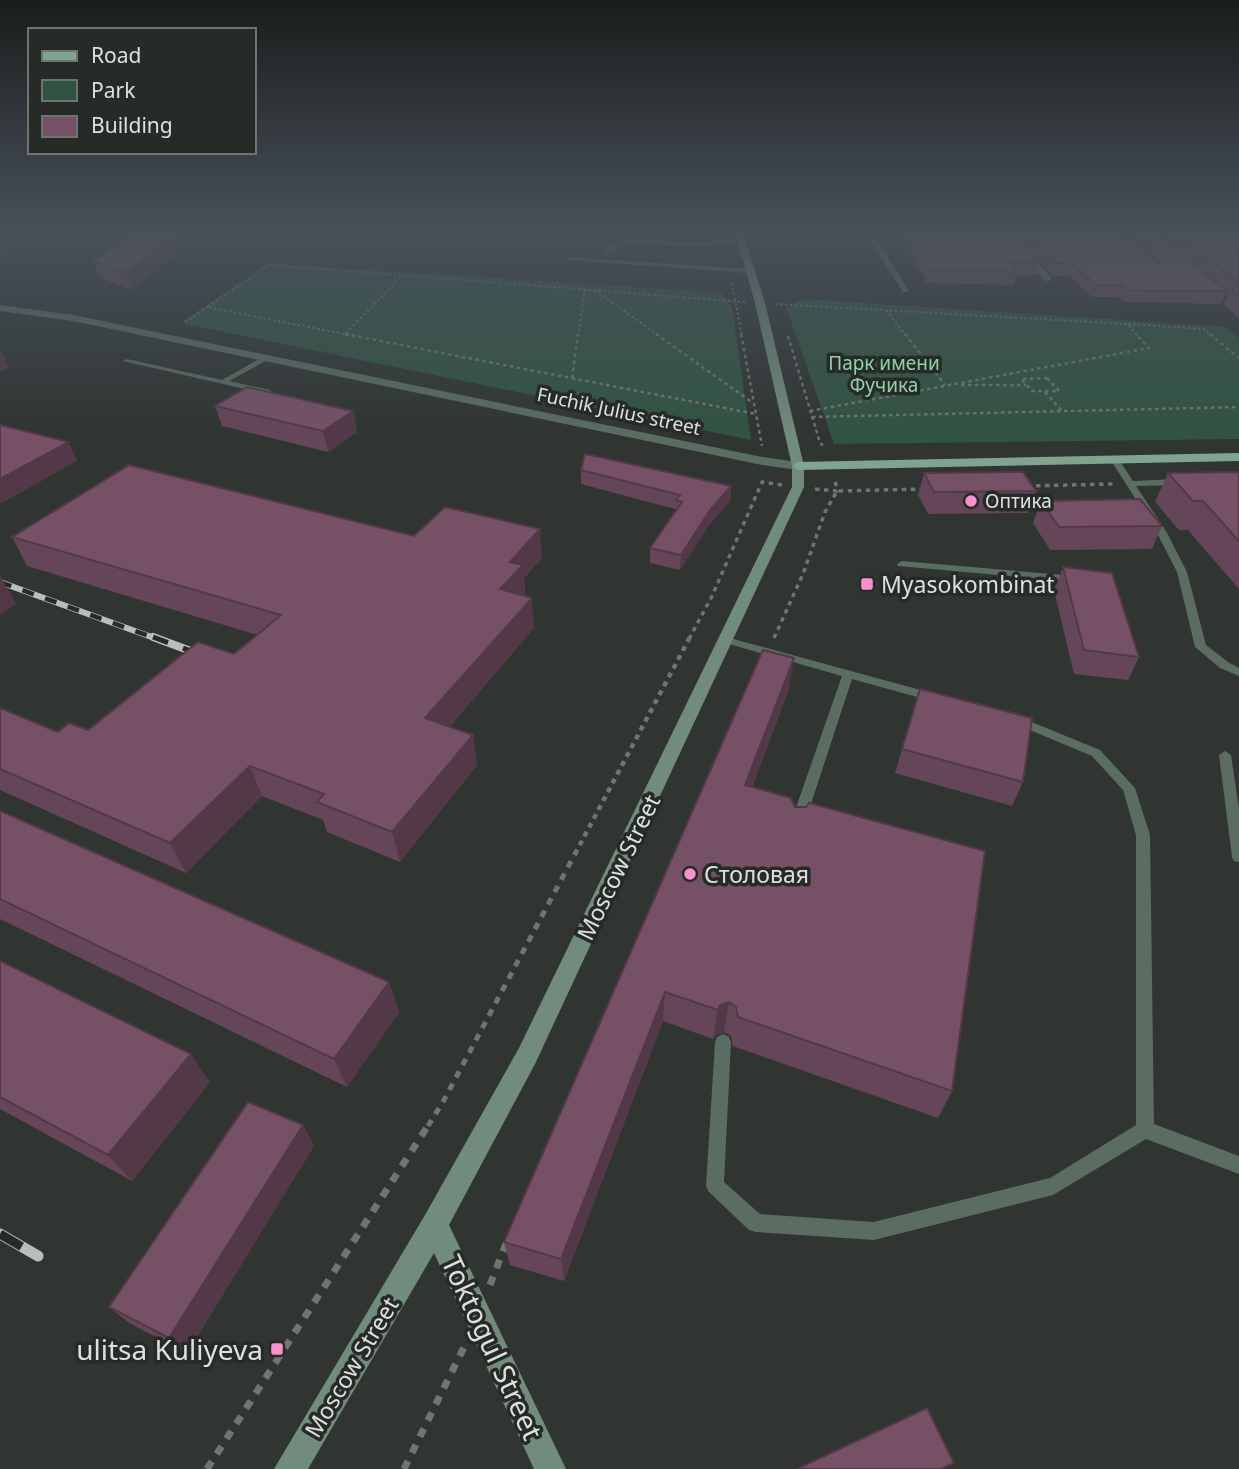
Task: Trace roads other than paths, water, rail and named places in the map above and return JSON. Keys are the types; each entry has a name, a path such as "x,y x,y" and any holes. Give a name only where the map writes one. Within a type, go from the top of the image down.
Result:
{"main road":[{"path":"758,298 798,477"},
{"name":"Fuchik Julius street","path":"798,477 1114,459 1239,457"},
{"name":"Moscow Street","path":"290,1469 435,1225 527,1056 726,640 798,477"},
{"name":"Toktogul Street","path":"435,1225 551,1469"}],"street":[{"name":"Fuchik Julius street","path":"0,308 60,316 266,357 762,461 798,477"}],"lane":[{"path":"223,382 266,357"},
{"path":"127,361 267,391"},
{"path":"1114,459 1161,531 1182,572 1201,647 1224,666 1239,672"},
{"path":"1131,484 1185,482"},
{"path":"902,564 1083,580"},
{"path":"726,640 950,702"},
{"path":"794,832 848,674"},
{"path":"1001,716 1026,723 1096,753 1129,789 1143,835 1145,1130"},
{"path":"1225,755 1239,857"},
{"path":"723,1042 715,1186 756,1223 874,1231 1053,1186 1145,1130"},
{"path":"1145,1130 1239,1166"}],"railway":[{"path":"0,582 157,639"},
{"path":"153,637 207,657"},
{"path":"0,1234 38,1256"}],"place":[{"name":"Оптика","path":"971,501"},
{"name":"Myasokombinat","path":"867,584"},
{"name":"Столовая","path":"690,874"},
{"name":"ulitsa Kuliyeva","path":"277,1349"}],"park label":[{"name":"Парк имени Фучика","path":"884,374"}]}
